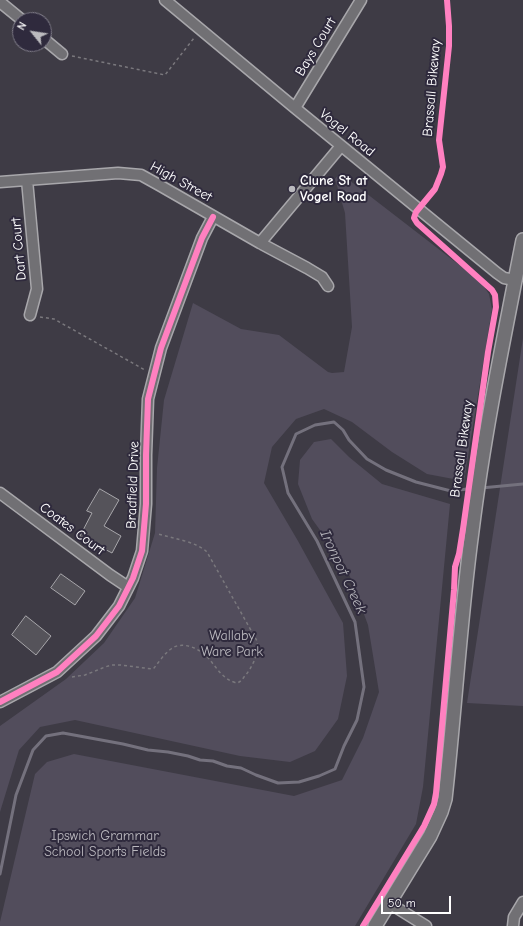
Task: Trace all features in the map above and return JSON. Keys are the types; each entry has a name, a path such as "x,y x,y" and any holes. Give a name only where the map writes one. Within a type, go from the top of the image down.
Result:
{"main road":[{"path":"375,926 430,836 445,799 466,578 472,531 493,391 523,240"}],"street":[{"name":"Bays Court","path":"295,108 361,0"},
{"name":"Vogel Road","path":"167,1 341,146 497,273 504,278 515,280"},
{"path":"0,2 12,12"},
{"path":"52,46 62,54"},
{"path":"260,243 341,146"},
{"name":"High Street","path":"0,182 118,172 140,175 260,243 308,268 322,277 328,286"},
{"name":"Dart Court","path":"27,180 37,289 30,315"},
{"name":"Bradfield Drive","path":"0,702 56,672 96,636 119,606 133,578 142,551 146,504 148,400 161,348 202,238 213,216"},
{"name":"Coates Court","path":"0,493 110,576 128,587"},
{"path":"513,926 514,917 523,902"},
{"path":"389,903 426,926"}],"path":[{"path":"62,54 165,75 201,30"},
{"path":"30,315 54,319 140,368 154,374"},
{"path":"72,677 86,675 112,665 152,669 170,650 179,646 189,646 197,649 209,659 215,668 232,682 241,681 249,672 254,662 257,641 207,552 197,545 158,534"}],"green space":[{"name":"Wallaby Ware Park","path":"340,173 480,281 489,294 492,309 464,481 427,474 392,452 352,422 324,409 296,419 272,447 264,483 343,623 347,676 338,719 315,751 290,762 240,756 75,720 40,727 19,750 0,812 0,726 66,679 104,643 135,598 155,533 157,468 164,400 193,303 241,329 279,335 328,372 344,372 352,327 345,213 335,179"},
{"path":"523,338 523,706 467,703"},
{"name":"Ipswich Grammar School Sports Fields","path":"331,439 349,457 382,484 450,504 423,787 416,824 355,926 0,926 35,774 47,762 74,754 294,796 342,780 363,738 379,692 368,625 346,566 312,519 298,484 300,460 314,442"}],"building":[{"path":"100,489 119,500 104,526 121,536 112,553 80,536 92,513 87,511"},
{"path":"61,574 85,591 75,605 51,588"},
{"path":"26,616 51,636 36,655 12,635"}],"waterway":[{"name":"Ironpot Creek","path":"0,874 16,795 33,750 46,736 63,733 148,750 168,752 200,760 213,761 227,766 241,768 278,783 299,782 335,769 344,746 357,720 364,687 355,622 317,541 288,493 282,467 296,434 315,425 334,422 343,430 349,440 367,459 386,470 416,482 451,491 475,488"},
{"name":"Ironpot Creek","path":"481,488 523,484"}],"cycle path":[{"name":"Brassall Bikeway","path":"363,926 424,826 434,804 455,567 459,554 463,529 488,352 496,307 495,295 492,290 417,223 414,218 416,212 435,189 443,167 439,140 449,46 447,0"},
{"path":"0,702 57,672 96,636 119,606 133,578 142,551 146,504 148,399 161,348 202,238 213,217"}],"place":[{"name":"Clune St at Vogel Road","path":"292,189"}]}
